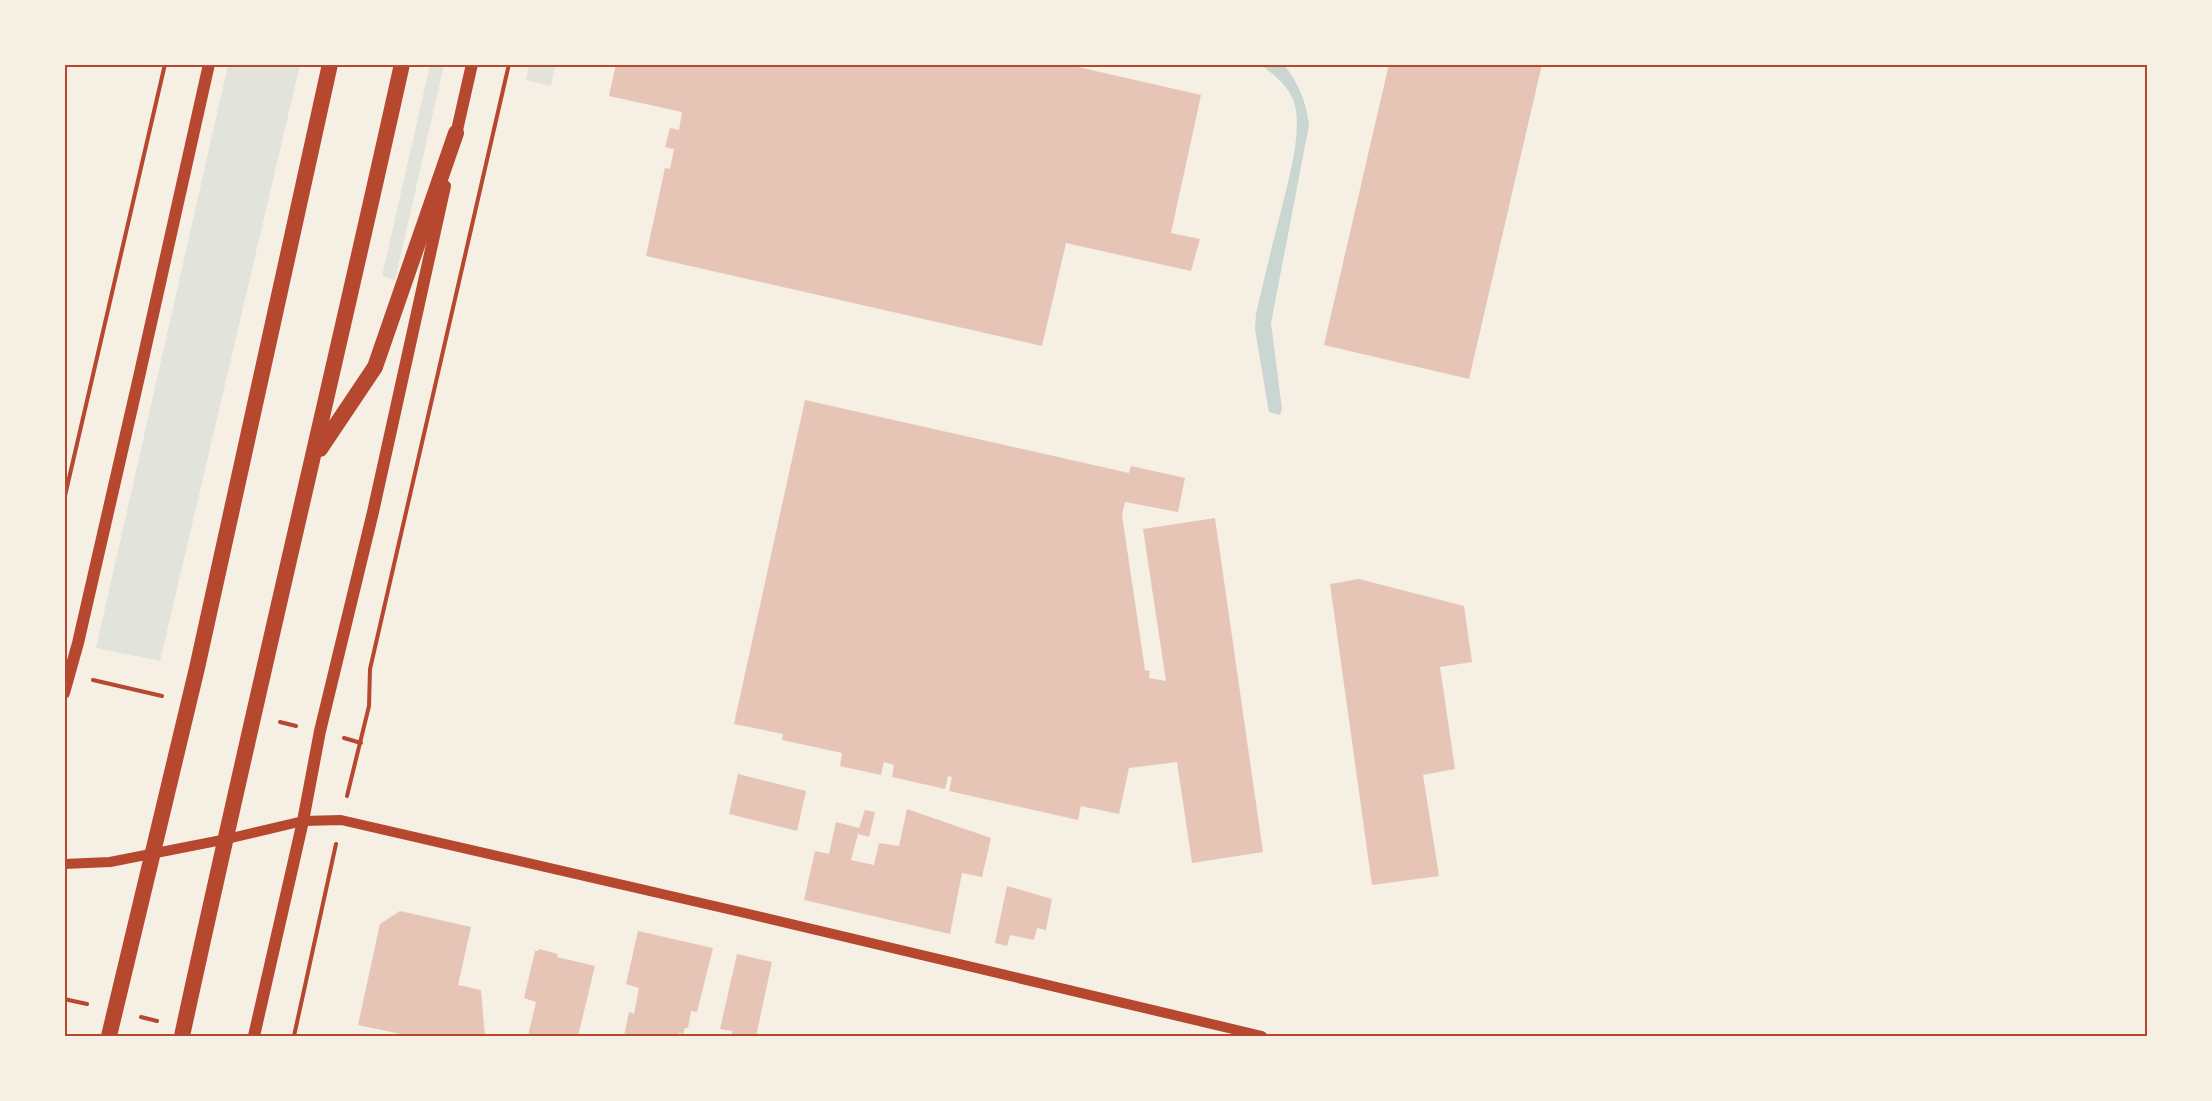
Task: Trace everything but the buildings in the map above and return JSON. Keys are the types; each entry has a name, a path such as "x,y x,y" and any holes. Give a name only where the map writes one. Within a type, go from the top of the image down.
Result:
{"highway":[{"path":"109,1036 197,668 330,64"},
{"path":"182,1036 402,64"},
{"path":"314,457 375,367 456,133"}],"main road":[{"path":"64,693 78,643 129,424 209,64"},
{"path":"254,1036 303,821 320,731 373,512 472,64"}],"street":[{"path":"64,864 110,862 227,839 303,821 341,820 761,916 1262,1036"}],"path":[{"path":"64,500 165,64"},
{"path":"294,1036 341,820 369,706 370,669 509,64"}],"shaded area":[{"path":"228,65 300,65 160,661 96,648"},
{"path":"430,65 444,65 395,280 382,276"},
{"path":"529,65 555,65 551,86 526,80"},
{"path":"1261,65 1284,65 1301,93 1309,125 1271,323 1282,409 1280,415 1269,412 1255,330 1256,314 1293,158 1297,118 1290,93"}]}
